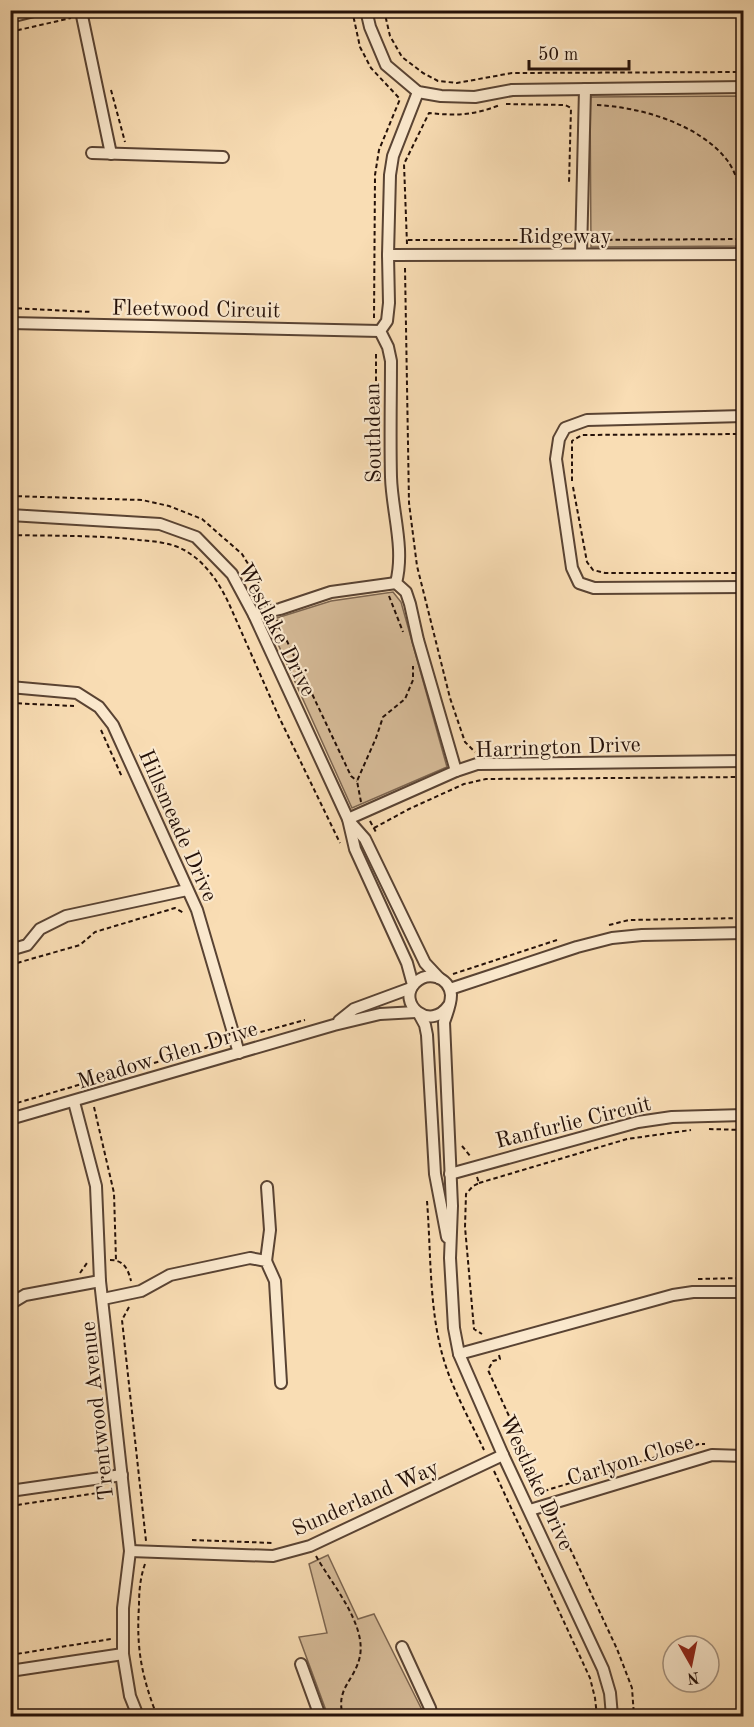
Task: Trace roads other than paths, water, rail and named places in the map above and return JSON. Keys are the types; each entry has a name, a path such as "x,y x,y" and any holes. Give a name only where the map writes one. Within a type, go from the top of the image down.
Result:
{"street":[{"path":"10,17 38,10"},
{"path":"366,10 370,27 386,65 418,92 441,96 475,97 513,90 744,87"},
{"path":"81,12 111,154"},
{"path":"581,254 585,89"},
{"path":"380,331 387,321 388,312 390,175 393,156 418,92"},
{"path":"92,153 223,157"},
{"name":"Ridgeway","path":"388,255 744,254"},
{"name":"Fleetwood Circuit","path":"10,323 380,331"},
{"name":"Southdean","path":"380,331 388,347 391,361 391,479 400,554 396,583"},
{"path":"744,416 587,420 565,428 559,439 556,459 572,568 579,583 594,588 744,587"},
{"name":"Westlake Drive","path":"10,514 160,524 196,537 232,574 254,615 348,819 355,849 407,963 412,987"},
{"path":"254,615 331,592 396,583 406,592 410,604 420,650 456,771"},
{"name":"Hillsmeade Drive","path":"10,687 77,693 99,707 113,725 197,910 239,1053"},
{"name":"Harrington Drive","path":"348,819 456,771 481,764 744,761"},
{"name":"Westlake Drive","path":"348,819 365,839 425,963 439,978"},
{"path":"10,950 27,945 40,929 66,916 188,890"},
{"path":"454,987 445,1011 433,1017 418,1013 410,1001 412,987 417,981 428,976 439,978 454,987 612,938 642,935 744,933"},
{"name":"Meadow Glen Drive","path":"334,1025 354,1009 412,987"},
{"name":"Westlake Drive","path":"449,1005 444,1022 452,1206 450,1258 454,1328 459,1354 503,1455 603,1669 610,1693 612,1716"},
{"name":"Westlake Drive","path":"418,1013 425,1025 427,1035 435,1174 450,1258"},
{"name":"Meadow Glen Drive","path":"10,1119 334,1025 380,1014 418,1013"},
{"name":"Trentwood Avenue","path":"74,1102 96,1186 100,1281 130,1551 123,1608 123,1654 130,1696 138,1716"},
{"name":"Ranfurlie Circuit","path":"450,1174 638,1122 672,1117 744,1115"},
{"path":"267,1187 270,1230 266,1261 275,1281 281,1383"},
{"path":"103,1299 141,1291 170,1275 250,1258 266,1261"},
{"path":"10,1304 26,1295 100,1281"},
{"path":"459,1354 673,1295 693,1292 744,1292"},
{"name":"Sunderland Way","path":"130,1551 273,1556 310,1546 503,1455"},
{"name":"Carlyon Close","path":"530,1510 712,1455 744,1456"},
{"path":"10,1491 122,1475"},
{"path":"402,1647 432,1716"},
{"path":"10,1671 123,1654"},
{"path":"301,1664 320,1716"}]}
